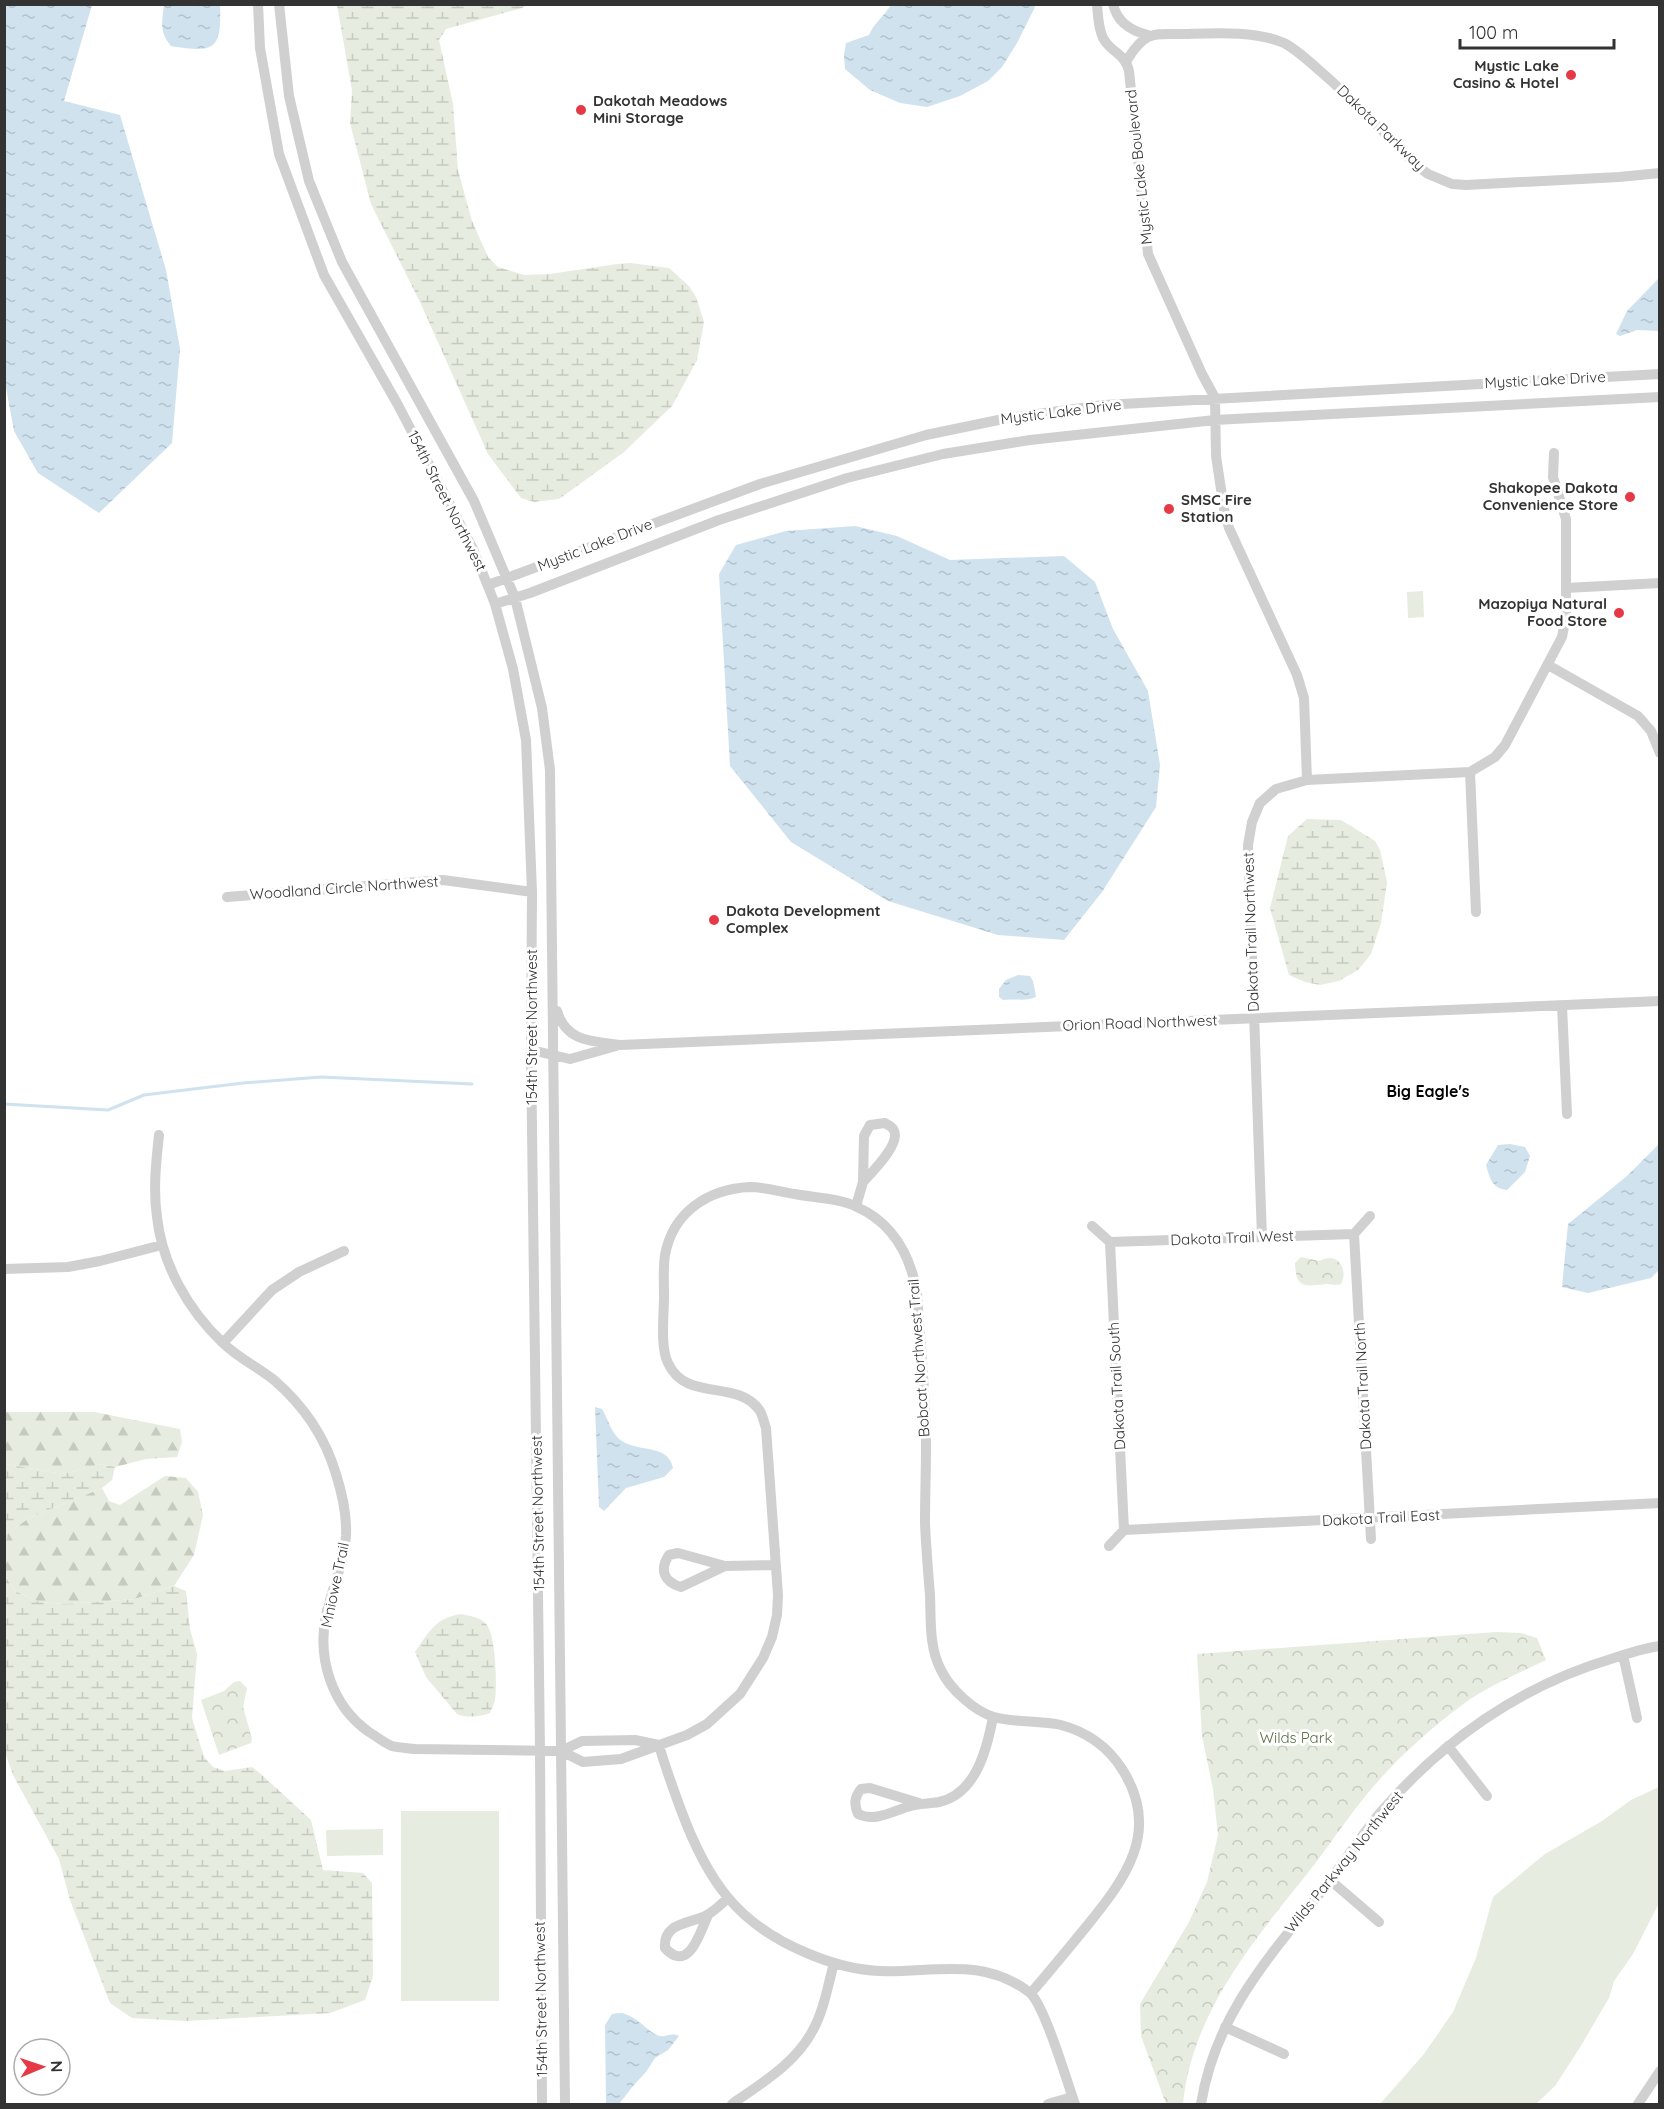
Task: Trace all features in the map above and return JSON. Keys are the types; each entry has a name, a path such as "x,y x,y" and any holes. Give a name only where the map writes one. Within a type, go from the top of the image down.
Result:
{"street":[{"name":"154th Street Northwest","path":"258,4 260,48 279,154 324,276 398,405 473,549 495,604 513,669 526,740 532,892 531,1050 542,2104"},
{"name":"154th Street Northwest","path":"279,4 289,96 309,181 342,262 474,501 515,598 542,708 550,770 565,2104"},
{"path":"1097,4 1099,26 1104,39 1127,60 1136,45 1148,35"},
{"path":"1113,4 1114,11 1124,24 1137,32 1148,35"},
{"name":"Dakota Parkway","path":"1148,35 1244,34 1284,43 1334,83 1416,165 1428,174 1452,184 1573,180 1659,172"},
{"name":"Mystic Lake Boulevard","path":"1127,60 1148,254 1215,398"},
{"name":"Mystic Lake Drive","path":"488,585 760,484 926,435 1008,418 1104,405 1659,374"},
{"name":"Mystic Lake Drive","path":"495,604 719,520 858,475 943,454 1030,440 1215,420 1659,397"},
{"path":"1215,398 1216,456 1224,509 1229,528 1297,675 1304,698 1307,780"},
{"name":"Dakota Trail Northwest","path":"1262,1237 1248,845 1252,822 1260,803 1276,789 1307,780 1470,772 1495,757 1505,745 1562,637 1566,616 1566,519 1553,477 1554,453"},
{"path":"1566,588 1659,584"},
{"path":"1548,665 1638,716 1651,731 1659,753"},
{"path":"1470,772 1476,912"},
{"name":"Woodland Circle Northwest","path":"227,897 443,880 532,892"},
{"name":"Orion Road Northwest","path":"553,998 561,1024 570,1032 585,1040 620,1045 1659,1001"},
{"path":"1562,1006 1567,1114"},
{"name":"Orion Road Northwest","path":"531,1050 570,1059 620,1045"},
{"path":"856,1206 863,1182 866,1130 870,1125 885,1123 893,1128 896,1136 893,1145 863,1182"},
{"name":"Mniowe Trail","path":"159,1135 155,1175 156,1216 162,1245 183,1295 203,1322 223,1343 274,1380 293,1399 314,1424 330,1454 344,1506 346,1535 342,1564 326,1615 324,1637 329,1678 337,1695 355,1722 392,1746 415,1749 540,1750"},
{"name":"Bobcat Northwest Trail","path":"540,1750 561,1751 583,1762 621,1759 687,1735 707,1724 726,1708 753,1677 772,1637 778,1595 766,1428 760,1412 750,1401 737,1394 690,1386 676,1376 668,1363 665,1348 665,1254 670,1238 681,1218 713,1194 727,1190 753,1187 856,1206 879,1221 893,1234 905,1252 913,1272 917,1292 926,1443 925,1523 930,1626 934,1652 940,1670 961,1697 993,1717 1062,1726 1085,1734 1117,1761 1136,1798 1139,1817 1138,1834 1134,1856 1125,1874 1114,1892 1031,1993"},
{"path":"1354,1233 1370,1216"},
{"path":"1092,1226 1110,1242"},
{"name":"Dakota Trail West","path":"1110,1242 1354,1233"},
{"name":"Dakota Trail North","path":"1354,1233 1371,1539"},
{"name":"Dakota Trail South","path":"1110,1242 1124,1530"},
{"path":"4,1269 68,1267 100,1262 162,1245"},
{"path":"223,1343 272,1290 299,1272 344,1251"},
{"name":"Dakota Trail East","path":"1124,1530 1659,1503"},
{"path":"1109,1546 1124,1530"},
{"path":"725,1566 681,1587 667,1580 663,1572 664,1562 669,1555 678,1553 725,1566 776,1565"},
{"name":"Wilds Parkway Northwest","path":"1201,2104 1225,2027 1246,1988 1380,1814 1423,1767 1494,1712 1536,1688 1589,1665 1659,1646"},
{"path":"1623,1655 1637,1718"},
{"path":"919,1803 870,1788 861,1789 856,1796 855,1806 858,1814 866,1818 875,1818 919,1803 940,1802 956,1794 972,1780 988,1740 993,1717"},
{"name":"Bobcat Northwest Trail","path":"561,1751 582,1741 635,1740 659,1745"},
{"path":"659,1745 666,1770 699,1856 728,1898 750,1920 781,1942 834,1964 879,1971 978,1969 994,1973 1031,1993 1050,2030 1074,2101 1048,2104"},
{"path":"1448,1746 1487,1796"},
{"path":"1330,1880 1378,1922"},
{"path":"708,1915 728,1898"},
{"path":"732,2104 772,2076 804,2044 820,2014 834,1964"},
{"path":"1225,2027 1284,2054"},
{"path":"1638,2104 1659,2071"}],"green space":[{"path":"337,5 527,5 446,29 439,40 453,104 458,170 472,221 488,257 498,267 524,275 550,274 630,263 669,268 689,286 696,297 704,322 697,360 672,406 624,452 559,499 534,502 521,498 488,454 420,302 371,204 350,123 352,90"},
{"path":"1423,591 1424,617 1408,618 1407,592"},
{"path":"1307,819 1341,820 1375,841 1380,850 1387,882 1381,923 1371,954 1359,969 1339,981 1320,985 1289,975 1270,908 1288,836"},
{"path":"1301,1257 1320,1261 1332,1258 1336,1260 1342,1267 1341,1284 1307,1285 1300,1282 1297,1278 1295,1263"},
{"path":"4,1412 94,1412 180,1429 182,1442 177,1457 146,1459 115,1467 102,1464 63,1474 5,1464"},
{"path":"5,1464 63,1474 102,1464 115,1467 112,1480 102,1488 29,1518 8,1533 5,1550"},
{"path":"165,1476 186,1478 198,1492 203,1515 194,1555 174,1586 135,1599 66,1604 39,1602 15,1591 5,1576 5,1550 8,1533 29,1518 102,1488 109,1501 120,1505"},
{"path":"5,1576 15,1591 39,1602 66,1604 135,1599 174,1586 186,1591 190,1629 197,1654 192,1718 204,1757 213,1767 225,1771 252,1767 311,1820 323,1870 363,1873 372,1883 373,1976 365,2000 330,2013 186,2021 132,2018 110,2003 70,1900 59,1859 13,1775 5,1752"},
{"path":"461,1614 485,1622 492,1640 496,1673 495,1700 490,1713 482,1715 457,1714 426,1677 415,1652 434,1627 445,1619"},
{"name":"Wilds Park","path":"1496,1632 1521,1633 1537,1638 1546,1660 1492,1686 1462,1705 1409,1749 1372,1788 1250,1947 1231,1976 1199,2037 1189,2070 1183,2104 1166,2104 1141,2036 1140,2004 1189,1922 1207,1882 1218,1835 1213,1789 1202,1736 1197,1654"},
{"path":"240,1681 247,1688 243,1707 252,1739 251,1743 219,1755 201,1700 224,1691 234,1682"},
{"path":"1659,1787 1659,1903 1633,1954 1614,1981 1609,1998 1555,2086 1536,2104 1380,2104 1424,2054 1453,2012 1476,1958 1493,1897 1545,1854 1602,1821 1631,1800"},
{"path":"401,1811 499,1811 499,2001 401,2001"},
{"path":"383,1829 383,1855 327,1856 326,1830"}],"water":[{"path":"4,5 92,5 64,101 120,115 166,270 180,349 172,443 99,513 38,473 14,431 5,382"},
{"path":"164,5 220,5 217,40 206,48 171,46 163,31"},
{"path":"891,5 1035,5 1017,43 1002,67 988,81 960,96 927,107 900,103 870,90 845,69 846,43 869,35"},
{"path":"1659,278 1659,331 1637,330 1620,336 1616,334 1627,311"},
{"path":"855,526 897,536 950,560 1064,556 1095,582 1113,629 1148,691 1160,765 1156,807 1102,892 1064,940 998,935 888,901 791,842 730,766 719,574 736,545 786,531"},
{"path":"1018,975 1030,976 1036,997 1003,1000 999,997 999,989 1006,980"},
{"path":"1510,1144 1525,1147 1530,1156 1525,1172 1507,1190 1492,1182 1486,1165 1498,1145"},
{"path":"1659,1144 1659,1270 1651,1278 1588,1293 1562,1287 1568,1224 1627,1176"},
{"path":"595,1407 602,1409 618,1438 633,1446 658,1451 670,1460 673,1468 664,1477 626,1488 604,1511 599,1507"},
{"path":"622,2013 634,2018 656,2035 679,2036 668,2050 655,2058 619,2104 606,2104 605,2025 612,2014"}],"waterway":[{"path":"4,1104 108,1110 144,1095 243,1083 321,1077 472,1084"}],"place":[{"name":"Mystic Lake Casino & Hotel","path":"1571,75"},
{"name":"Dakotah Meadows Mini Storage","path":"581,110"},
{"name":"Shakopee Dakota Convenience Store","path":"1630,497"},
{"name":"SMSC Fire Station","path":"1169,509"},
{"name":"Mazopiya Natural Food Store","path":"1619,613"},
{"name":"Dakota Development Complex","path":"714,920"}],"district":[{"name":"Big Eagle's","path":"1428,1091"}]}
